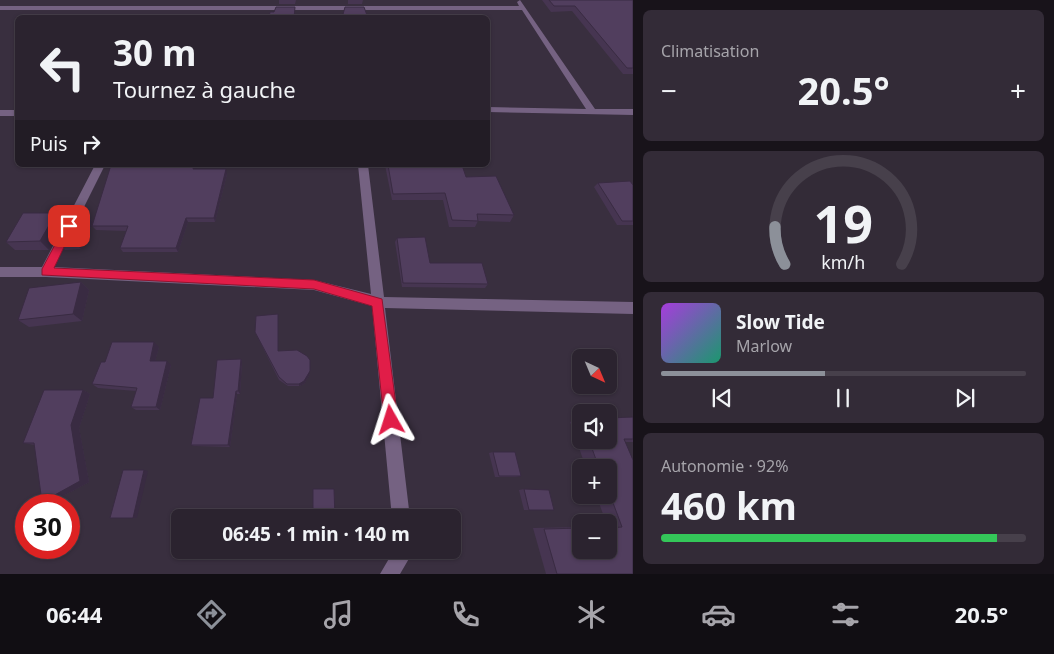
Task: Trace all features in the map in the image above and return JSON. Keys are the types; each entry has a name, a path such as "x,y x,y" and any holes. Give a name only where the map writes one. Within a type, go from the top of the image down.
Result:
{"street":[{"path":"518,0 591,110"},
{"path":"0,8 524,8"},
{"path":"490,110 633,112"},
{"path":"0,113 15,113"},
{"path":"46,272 99,167"},
{"path":"363,167 400,509"},
{"path":"0,272 46,272 314,285 378,302 633,308"},
{"path":"389,574 399,559"}],"building":[{"path":"549,0 633,0 633,68 627,68 575,6 554,6"},
{"path":"276,7 295,7 294,15 270,15 270,12 274,12"},
{"path":"345,7 364,7 367,15 343,15"},
{"path":"110,167 226,169 214,218 186,218 176,248 120,248 128,226 92,226"},
{"path":"388,167 463,167 466,177 496,176 514,215 477,214 478,221 452,220 445,193 393,194"},
{"path":"630,181 633,185 633,221 622,221 598,183"},
{"path":"23,213 56,213 40,241 6,242"},
{"path":"75,218 89,218 77,245 61,245"},
{"path":"425,237 430,263 482,263 488,284 403,283 397,238"},
{"path":"81,282 73,314 18,320 29,288"},
{"path":"278,314 278,351 297,350 310,360 310,371 304,381 299,384 287,384 279,377 255,332 256,316"},
{"path":"112,342 154,342 150,361 167,361 156,407 131,407 137,388 92,384 101,362 105,362"},
{"path":"241,359 238,391 236,391 228,445 191,445 200,398 213,398 217,360"},
{"path":"44,390 83,390 71,425 80,481 56,494 41,494 34,443 23,443"},
{"path":"633,417 633,439 624,439 633,460 633,574 557,574 544,529 572,528 572,559 617,559 617,527 622,527 613,504 617,504 617,459 596,459 592,449 617,449 617,418"},
{"path":"493,452 515,452 521,476 499,476"},
{"path":"123,470 144,470 133,518 110,518"},
{"path":"313,489 334,489 335,509 313,509"},
{"path":"524,489 549,490 554,510 529,510"}],"route":[{"path":"69,226 46,272 314,285 378,302 391,420"}]}
